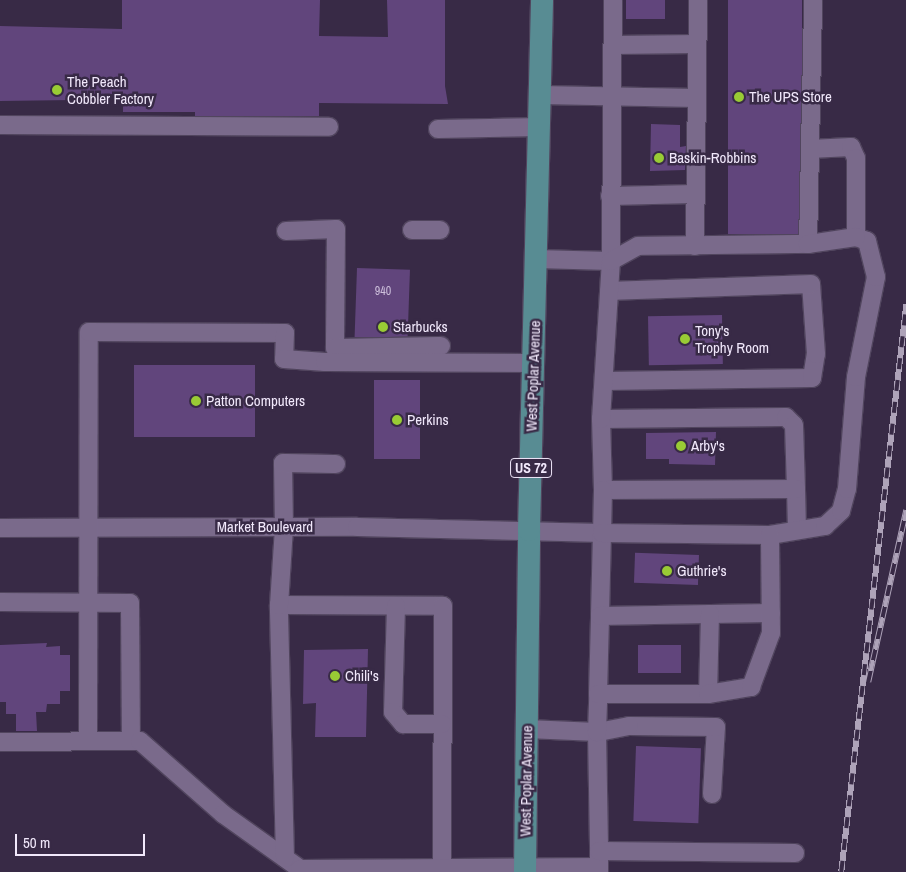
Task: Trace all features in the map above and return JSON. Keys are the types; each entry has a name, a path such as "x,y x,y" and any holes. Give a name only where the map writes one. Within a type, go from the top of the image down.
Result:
{"main road":[{"name":"West Poplar Avenue","path":"525,870 529,530 542,0"}],"street":[{"path":"599,863 597,732 603,490 601,419 611,261 610,97 613,0"},
{"path":"695,246 698,0"},
{"path":"808,244 813,0"},
{"path":"613,45 696,44"},
{"path":"540,95 696,98"},
{"path":"0,124 329,127"},
{"path":"438,129 540,127"},
{"path":"536,260 611,261 638,246 808,244 856,237 856,158 851,147 810,149"},
{"path":"610,196 695,194"},
{"path":"286,231 336,229 335,348 441,346"},
{"path":"412,230 440,230"},
{"name":"Market Boulevard","path":"0,528 284,527 770,534 825,526 841,510 847,489 856,377 876,276 867,241 856,237"},
{"path":"604,380 812,378 816,354 811,284 609,291"},
{"path":"88,741 89,332 285,333 284,359 325,362 533,364"},
{"path":"601,419 786,417 794,425 797,530"},
{"path":"284,858 279,605 284,527 282,463 336,464"},
{"path":"603,490 796,489"},
{"path":"598,694 708,694 751,687 771,633 770,534"},
{"path":"0,602 130,603 131,741"},
{"path":"279,605 443,606 442,868"},
{"path":"396,606 392,712 403,724 442,724"},
{"path":"600,616 771,613"},
{"path":"708,694 710,614"},
{"path":"527,729 597,732 629,726 716,727 712,794"},
{"path":"0,742 140,741 223,814 300,869 325,871 442,868 525,870 599,863 795,853"}],"building":[{"path":"122,0 320,0 319,36 388,37 387,0 445,0 445,86 448,104 319,103 319,116 195,116 195,112 123,112 123,95 75,95 74,100 0,101 0,26 122,29"},
{"path":"626,0 665,0 665,19 626,19"},
{"path":"728,0 802,0 802,234 728,234"},
{"path":"651,124 680,125 680,147 686,146 685,170 650,171"},
{"path":"357,268 410,270 408,339 355,337"},
{"name":"Tony's Trophy Room","path":"722,315 723,364 649,365 648,316"},
{"name":"Patton Computers","path":"134,365 255,365 255,437 134,437"},
{"name":"Perkins","path":"374,380 420,380 420,459 374,459"},
{"name":"Arby's","path":"716,432 715,465 669,464 669,459 646,459 646,433"},
{"name":"Guthrie's","path":"635,553 699,555 698,585 634,583"},
{"path":"47,643 46,647 60,646 60,655 70,655 70,691 60,691 60,704 47,704 46,712 36,712 37,731 16,731 16,714 6,714 6,702 0,702 0,645"},
{"path":"638,645 681,645 681,673 638,673"},
{"name":"Chili's","path":"368,649 366,737 315,737 316,703 303,704 304,650"},
{"path":"636,746 701,748 698,823 633,821"}],"railway":[{"path":"841,872 906,305"},
{"path":"868,682 906,510"}],"place":[{"name":"The Peach Cobbler Factory","path":"57,90"},
{"name":"The UPS Store","path":"739,97"},
{"name":"Baskin-Robbins","path":"659,158"},
{"name":"Starbucks","path":"383,327"},
{"name":"Tony's Trophy Room","path":"685,339"},
{"name":"Patton Computers","path":"196,401"},
{"name":"Perkins","path":"397,420"},
{"name":"Arby's","path":"681,446"},
{"name":"Guthrie's","path":"667,571"},
{"name":"Chili's","path":"335,676"}]}
